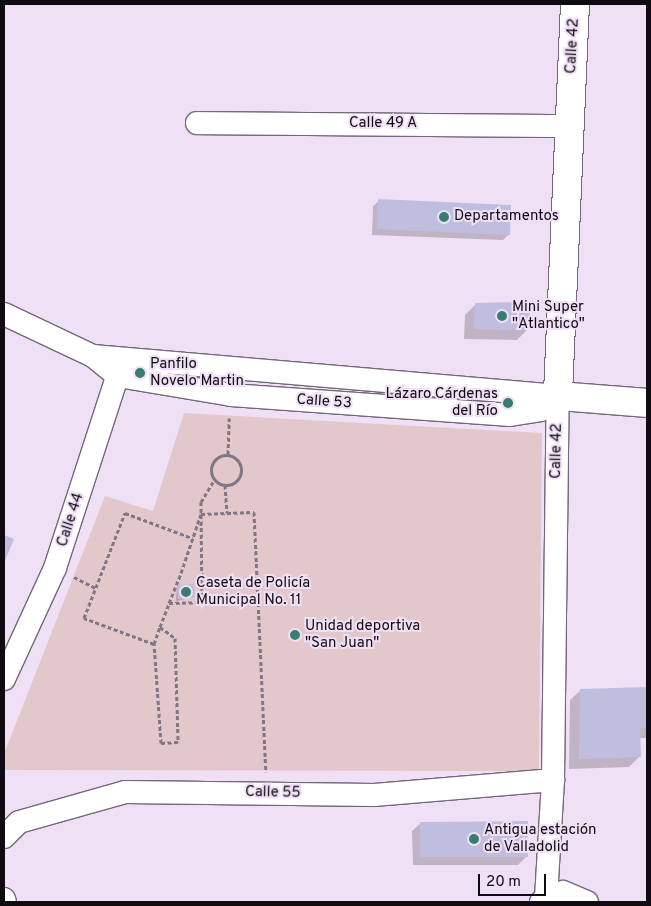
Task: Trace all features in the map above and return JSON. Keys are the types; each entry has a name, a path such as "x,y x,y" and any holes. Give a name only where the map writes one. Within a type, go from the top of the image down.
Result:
{"main road":[{"name":"Calle 42","path":"558,396 575,4"},
{"name":"Calle 53","path":"558,396 647,403"}],"street":[{"name":"Calle 49 A","path":"197,123 570,126"},
{"name":"Calle 53","path":"4,314 94,356 121,366 231,395 510,415 542,410 558,396"},
{"name":"Calle 53","path":"121,366 558,396"},
{"name":"Calle 44","path":"4,679 55,568 121,366"},
{"name":"Calle 42","path":"543,900 553,780 558,396"},
{"name":"Calle 55","path":"4,837 19,822 125,792 374,795 553,780"},
{"path":"543,900 571,893 587,902"},
{"path":"4,898 5,902"}],"path":[{"path":"228,454 231,395"},
{"path":"202,603 201,502 214,480 212,465 218,457 228,454 237,458 242,471 238,480 225,485 214,480"},
{"path":"225,485 227,513"},
{"path":"201,514 254,512 267,793"},
{"path":"154,644 84,618 125,513 192,538"},
{"path":"160,627 175,638 178,742 161,743 154,644 168,603 201,514"},
{"path":"168,603 258,601"}],"shaded area":[{"name":"Unidad deportiva \"San Juan\"","path":"184,413 542,433 539,771 4,770 4,754 105,496 153,511"}],"building":[{"name":"Departamentos","path":"378,199 511,205 510,235 377,229"},
{"name":"Mini Super \"Atlantico\"","path":"530,302 529,330 474,329 475,303"},
{"path":"4,535 14,539 4,563"},
{"name":"Caseta de Policía Municipal No. 11","path":"194,584 195,598 178,599 177,585"},
{"path":"647,687 647,728 640,728 641,757 579,759 580,689"},
{"name":"Antigua estación de Valladolid","path":"528,821 528,857 420,857 420,822"}],"place":[{"name":"Departamentos","path":"444,217"},
{"name":"Mini Super \"Atlantico\"","path":"502,316"},
{"name":"Panfilo Novelo Martin","path":"140,373"},
{"name":"Lázaro Cárdenas del Río","path":"508,403"},
{"name":"Caseta de Policía Municipal No. 11","path":"186,592"},
{"name":"Unidad deportiva \"San Juan\"","path":"295,635"},
{"name":"Antigua estación de Valladolid","path":"474,839"}]}
